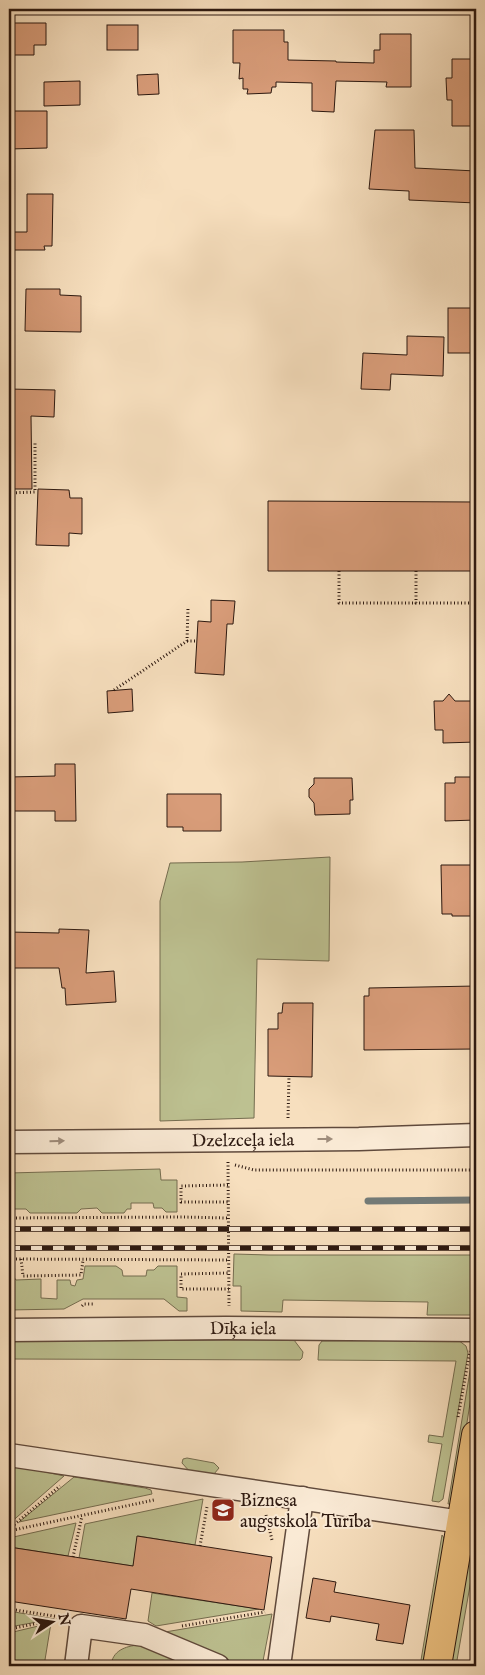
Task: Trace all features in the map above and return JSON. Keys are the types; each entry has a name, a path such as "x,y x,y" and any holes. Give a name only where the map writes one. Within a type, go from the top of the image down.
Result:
{"main road":[{"path":"437,1666 476,1434"}],"street":[{"name":"Dzelzceļa iela","path":"9,1142 476,1135"},
{"name":"Dīķa iela","path":"9,1330 226,1328 476,1330"},
{"path":"9,1455 462,1522"},
{"path":"279,1666 302,1498"},
{"path":"76,1666 81,1626 144,1635 218,1666"}],"path":[{"path":"9,493 35,492 35,442"},
{"path":"338,571 338,603 476,603"},
{"path":"416,571 416,603"},
{"path":"187,641 188,608"},
{"path":"114,690 187,641 196,641"},
{"path":"288,1139 289,1076"},
{"path":"228,1162 229,1311"},
{"path":"254,1170 476,1170"},
{"path":"228,1185 181,1186 182,1202 228,1202"},
{"path":"9,1218 228,1218"},
{"path":"9,1259 229,1260"},
{"path":"21,1259 23,1276 81,1275 83,1260"},
{"path":"229,1273 181,1274 181,1289 229,1289"},
{"path":"9,1530 83,1466"},
{"path":"200,1546 211,1486"},
{"path":"260,1492 276,1561 293,1565"},
{"path":"9,1530 161,1499"},
{"path":"73,1557 82,1516"},
{"path":"176,1627 287,1608"},
{"path":"9,1609 66,1618 9,1629"}],"green space":[{"path":"330,857 329,961 257,959 254,1118 160,1121 160,901 170,863 242,862"},
{"path":"160,1169 161,1180 177,1180 177,1212 166,1212 162,1208 154,1208 153,1203 131,1203 131,1209 127,1209 124,1213 102,1213 97,1208 81,1209 77,1213 30,1213 26,1209 9,1209 9,1173"},
{"path":"234,1254 476,1255 475,1315 427,1315 428,1302 283,1300 282,1312 241,1311 241,1286 233,1286"},
{"path":"85,1266 116,1266 122,1270 123,1276 146,1276 147,1270 154,1270 158,1266 177,1266 177,1297 187,1298 187,1311 179,1311 164,1299 83,1299 64,1309 9,1310 9,1267 14,1267 13,1276 16,1280 41,1279 41,1298 57,1299 57,1280 70,1280 71,1285 75,1286 77,1280 83,1279"},
{"path":"294,1340 303,1352 300,1360 9,1359 9,1341"},
{"path":"458,1340 466,1346 468,1353 443,1499 439,1502 432,1501 442,1444 428,1442 429,1435 443,1437 456,1361 318,1360 319,1345 322,1341"},
{"path":"474,1347 476,1351 476,1365 455,1499 451,1504 448,1504"},
{"path":"187,1458 214,1463 219,1468 214,1474 191,1473 182,1463 183,1459"},
{"path":"9,1464 64,1476 9,1524"},
{"path":"74,1477 145,1488 151,1490 152,1494 19,1522"},
{"path":"203,1499 195,1545 138,1536 133,1566 79,1558 85,1524"},
{"path":"476,1510 476,1551 456,1666 450,1666"},
{"path":"76,1523 68,1556 9,1547 9,1538"},
{"path":"442,1535 444,1538 444,1555 425,1666 420,1666"},
{"path":"152,1593 259,1609 156,1626 148,1621"},
{"path":"9,1611 54,1619 9,1627"},
{"path":"272,1614 263,1661 258,1666 236,1666 164,1635 165,1632"},
{"path":"51,1623 44,1666 9,1666 9,1633"},
{"path":"139,1645 146,1646 191,1666 111,1666 114,1657 120,1650"}],"building":[{"path":"9,23 46,23 46,45 34,45 34,55 9,55"},
{"path":"107,25 138,25 138,50 107,50"},
{"path":"233,30 284,30 284,42 288,42 288,60 374,63 374,50 380,50 380,34 411,34 411,87 386,87 387,82 336,81 334,112 312,111 312,83 276,82 276,87 272,87 271,93 247,94 248,89 243,89 243,78 239,79 240,63 233,63"},
{"path":"452,59 476,59 476,119 472,119 472,126 452,126 452,100 447,100 446,78 452,78"},
{"path":"158,74 159,94 138,95 137,75"},
{"path":"80,81 80,105 44,106 44,82"},
{"path":"9,111 47,111 47,148 9,149"},
{"path":"375,130 414,130 415,168 476,171 476,203 409,200 409,191 369,189"},
{"path":"27,194 53,194 52,246 44,246 45,250 9,250 9,232 27,232"},
{"path":"26,289 60,289 60,295 81,296 81,332 25,331"},
{"path":"448,308 476,308 476,353 448,353"},
{"path":"407,336 444,337 443,376 391,374 390,390 361,389 363,353 407,355"},
{"path":"9,389 55,390 54,417 31,416 32,489 9,489"},
{"path":"38,489 69,490 70,498 82,498 82,534 69,533 69,546 36,545"},
{"path":"268,501 476,502 476,571 268,571"},
{"path":"211,600 235,601 233,624 227,624 224,675 195,673 198,621 211,622"},
{"path":"132,689 133,711 108,713 107,691"},
{"path":"449,694 455,701 476,701 476,742 443,743 443,730 435,730 434,701 443,701"},
{"path":"55,764 75,764 76,821 55,821 55,811 9,811 9,777 55,776"},
{"path":"455,777 476,777 476,820 445,821 445,783 455,783"},
{"path":"314,778 352,778 353,800 350,800 350,814 315,815 314,803 309,797 309,789 314,784"},
{"path":"167,794 221,794 221,831 183,831 183,827 167,827"},
{"path":"441,865 476,865 476,916 442,914"},
{"path":"59,929 89,930 86,973 114,971 116,1002 66,1005 65,988 62,988 59,968 9,968 9,932 59,933"},
{"path":"476,986 476,1049 364,1050 364,996 369,996 369,988"},
{"path":"283,1003 313,1003 312,1077 268,1076 268,1029 278,1029 278,1013 282,1013"},
{"path":"137,1536 272,1557 264,1610 131,1589 126,1619 9,1601 9,1547 133,1566"},
{"path":"313,1578 336,1582 334,1592 410,1605 403,1644 376,1640 379,1624 331,1616 330,1622 306,1618"}],"waterway":[{"path":"368,1201 476,1200"}],"railway":[{"path":"9,1229 476,1229"},
{"path":"9,1248 476,1248"}],"place":[{"name":"Biznesa augstskola Turība","path":"223,1510"}]}
